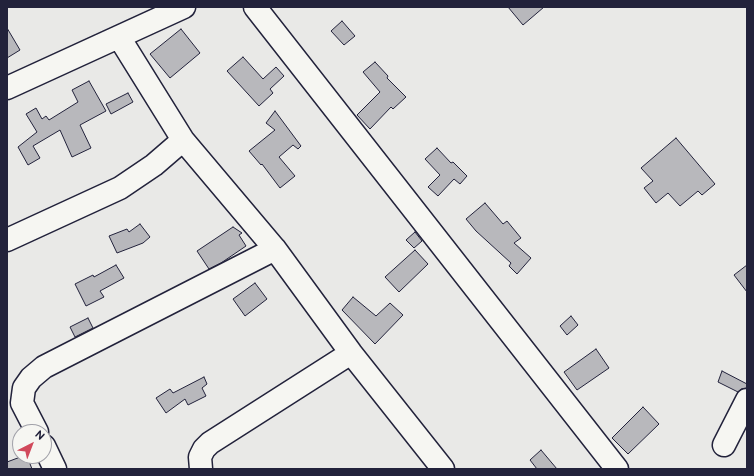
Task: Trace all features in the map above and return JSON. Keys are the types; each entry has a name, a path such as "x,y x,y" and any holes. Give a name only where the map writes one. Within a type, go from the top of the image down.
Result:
{"street":[{"path":"7,88 184,7"},
{"path":"255,7 617,469"},
{"path":"119,37 183,140 275,249 351,353 443,469"},
{"path":"7,240 120,188 154,165 183,140"},
{"path":"33,424 22,403 24,388 31,378 44,367 275,249"},
{"path":"201,469 200,457 204,449 210,443 351,353"},
{"path":"724,445 747,400"}],"building":[{"path":"508,7 544,7 523,25"},
{"path":"342,21 355,36 344,45 331,31"},
{"path":"7,28 20,50 7,58"},
{"path":"181,29 200,53 170,78 150,54"},
{"path":"243,57 263,79 276,67 284,76 270,89 273,93 259,106 227,71"},
{"path":"375,62 388,76 387,78 406,97 393,109 391,107 370,129 357,115 380,92 363,72"},
{"path":"89,81 106,111 80,125 91,148 72,157 60,130 33,146 40,158 28,165 18,147 37,132 26,114 36,108 42,119 46,116 49,120 78,102 72,90"},
{"path":"128,93 133,102 111,114 106,104"},
{"path":"275,111 301,146 298,149 293,145 279,157 295,176 280,188 262,164 261,165 249,151 275,130 266,123"},
{"path":"676,138 715,184 702,195 698,191 680,206 668,193 656,203 644,188 653,181 641,168"},
{"path":"437,148 451,163 453,162 467,176 460,184 454,179 438,196 428,187 440,175 425,159"},
{"path":"485,203 503,224 507,221 521,238 514,243 531,258 517,274 509,266 511,263 476,231 466,219"},
{"path":"140,224 150,237 143,243 117,253 109,236 127,229 129,232"},
{"path":"233,227 242,233 239,235 246,246 221,263 209,269 197,251"},
{"path":"415,232 422,241 414,248 406,240"},
{"path":"415,250 428,264 399,292 385,277"},
{"path":"116,265 124,278 100,291 104,297 86,306 75,284 93,275 94,277"},
{"path":"747,265 747,292 734,275"},
{"path":"255,283 267,299 245,316 233,299"},
{"path":"353,297 376,316 390,303 403,315 375,344 342,310"},
{"path":"571,316 578,325 567,335 560,326"},
{"path":"88,318 93,328 75,337 70,327"},
{"path":"596,349 609,368 577,390 564,372"},
{"path":"722,371 747,384 747,388 741,389 738,392 718,382"},
{"path":"204,377 207,384 202,388 206,396 188,405 185,399 166,413 156,398 170,389 173,393"},
{"path":"643,407 659,424 628,454 612,438"},
{"path":"541,450 557,469 537,469 530,460"},
{"path":"12,460 12,464 30,464 32,469 7,469 7,462"}]}
